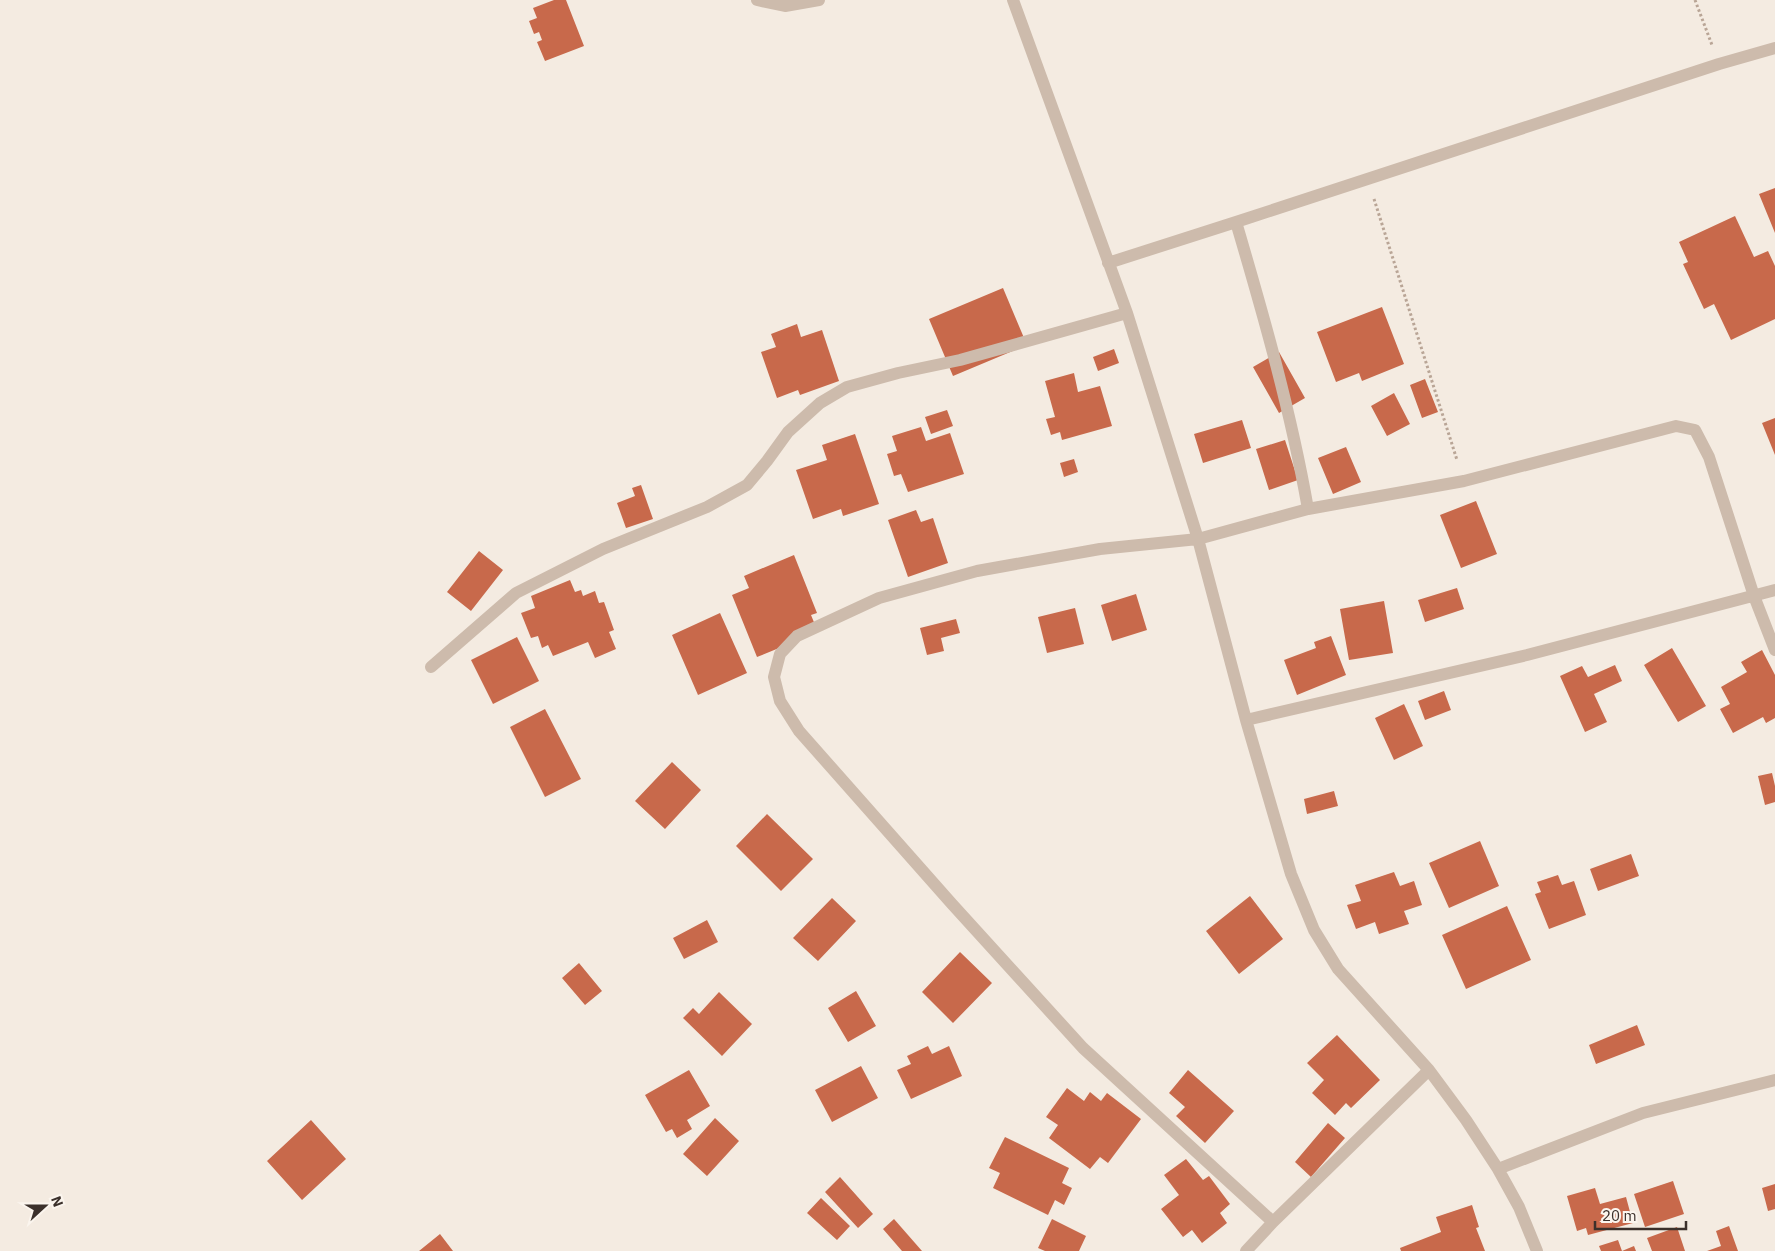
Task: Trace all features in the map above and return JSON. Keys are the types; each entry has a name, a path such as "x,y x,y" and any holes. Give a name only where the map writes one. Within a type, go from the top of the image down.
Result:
{"street":[{"path":"757,0 785,6 819,0"},
{"path":"1013,0 1127,313 1198,539 1246,720 1291,874 1314,930 1338,969 1429,1070 1466,1120 1498,1168 1518,1207 1537,1251"},
{"path":"1108,263 1719,64 1775,48"},
{"path":"1236,222 1285,399 1308,509"},
{"path":"431,667 516,594 603,549 707,507 747,485 788,432 820,403 847,388 898,373 960,360 1127,313"},
{"path":"1273,1222 1083,1048 984,940 799,731 780,701 774,677 780,654 797,636 879,598 986,570 1100,549 1198,539 1308,509 1464,481 1676,426 1695,430 1709,457 1754,596 1775,650"},
{"path":"1246,720 1527,655 1775,590"},
{"path":"1246,1251 1273,1222 1429,1070"},
{"path":"1498,1168 1643,1113 1775,1080"}],"path":[{"path":"1695,0 1719,64"},
{"path":"1367,179 1464,481"}],"building":[{"path":"554,0 566,0 584,46 545,61 537,42 542,40 539,32 534,34 529,21 537,18 533,8"},
{"path":"1775,188 1775,233 1759,194"},
{"path":"1735,216 1754,257 1768,251 1775,266 1775,319 1731,340 1714,304 1704,309 1683,264 1688,262 1679,242"},
{"path":"1003,288 1027,345 953,376 929,319"},
{"path":"1382,307 1404,364 1362,381 1359,373 1336,382 1317,332"},
{"path":"797,324 801,337 822,330 839,381 800,395 798,390 777,398 761,352 776,347 771,334"},
{"path":"1114,349 1119,363 1098,371 1093,357"},
{"path":"1279,352 1305,398 1279,413 1253,367"},
{"path":"1074,373 1078,392 1100,386 1112,426 1062,440 1060,432 1051,435 1046,419 1055,417 1045,381"},
{"path":"1425,379 1438,412 1422,418 1410,385"},
{"path":"1394,393 1410,424 1387,436 1371,406"},
{"path":"947,410 953,426 931,434 925,417"},
{"path":"1775,418 1775,455 1762,423"},
{"path":"1242,420 1251,448 1203,463 1194,434"},
{"path":"921,427 926,441 950,433 964,474 908,492 901,474 894,476 887,454 897,451 892,436"},
{"path":"855,434 879,504 843,516 841,509 813,519 796,470 827,460 822,445"},
{"path":"1285,440 1298,480 1269,490 1256,449"},
{"path":"1346,447 1361,482 1333,494 1318,458"},
{"path":"1074,459 1078,472 1064,477 1060,463"},
{"path":"641,485 653,519 626,528 617,503 635,496 632,488"},
{"path":"1476,501 1497,554 1461,568 1440,515"},
{"path":"916,510 921,522 933,518 948,563 908,577 888,520"},
{"path":"479,551 503,570 471,611 447,592"},
{"path":"794,555 817,613 811,615 818,632 757,657 732,595 749,588 744,576"},
{"path":"570,580 575,592 581,590 583,596 595,591 599,603 604,602 614,630 609,632 616,649 595,658 588,642 553,656 548,645 542,648 538,636 531,638 521,613 535,608 531,596"},
{"path":"1457,588 1464,609 1425,622 1418,600"},
{"path":"1136,594 1147,630 1112,641 1101,605"},
{"path":"1384,601 1393,653 1349,660 1340,609"},
{"path":"1075,608 1084,644 1047,653 1038,617"},
{"path":"720,613 747,673 698,695 672,635"},
{"path":"956,619 960,633 941,638 944,651 927,655 920,628"},
{"path":"1331,636 1346,675 1297,695 1284,660 1316,648 1314,642"},
{"path":"517,637 539,681 493,704 471,660"},
{"path":"1672,648 1706,706 1678,722 1644,665"},
{"path":"1762,650 1775,675 1775,718 1766,723 1763,717 1733,733 1720,709 1730,704 1721,687 1747,672 1741,662"},
{"path":"1615,665 1622,681 1594,694 1607,722 1585,732 1560,676 1582,666 1588,677"},
{"path":"1444,691 1451,710 1425,720 1418,701"},
{"path":"1404,704 1423,746 1394,760 1375,718"},
{"path":"545,709 581,779 545,797 510,727"},
{"path":"672,762 701,790 665,829 635,801"},
{"path":"1772,773 1775,786 1775,802 1765,805 1758,776"},
{"path":"1334,791 1338,806 1307,814 1304,799"},
{"path":"767,814 813,859 781,891 736,846"},
{"path":"1480,841 1499,886 1449,908 1429,863"},
{"path":"1631,854 1639,876 1598,891 1590,869"},
{"path":"1394,872 1400,886 1414,881 1422,905 1404,911 1409,924 1379,934 1375,922 1356,929 1347,905 1361,901 1355,885"},
{"path":"1558,875 1562,885 1574,881 1586,915 1549,929 1535,894 1541,892 1537,882"},
{"path":"1250,896 1283,939 1239,974 1206,931"},
{"path":"832,898 856,921 818,961 793,938"},
{"path":"1507,906 1531,960 1466,989 1442,935"},
{"path":"707,920 718,942 684,959 673,938"},
{"path":"960,952 992,983 953,1023 922,992"},
{"path":"579,963 602,991 585,1005 562,978"},
{"path":"856,991 876,1026 848,1042 828,1008"},
{"path":"719,992 752,1024 722,1056 683,1018 693,1008 699,1014"},
{"path":"1637,1025 1645,1045 1596,1064 1589,1045"},
{"path":"1337,1035 1380,1080 1351,1108 1346,1103 1335,1115 1312,1093 1324,1080 1307,1063"},
{"path":"928,1046 932,1054 949,1046 962,1076 911,1099 897,1070 911,1064 907,1056"},
{"path":"861,1066 878,1098 832,1122 815,1090"},
{"path":"689,1070 710,1106 687,1120 692,1129 677,1138 672,1129 666,1132 645,1095"},
{"path":"1188,1070 1234,1111 1205,1143 1176,1116 1185,1107 1169,1093"},
{"path":"1067,1088 1084,1101 1090,1092 1101,1101 1107,1093 1141,1119 1108,1163 1100,1157 1090,1169 1049,1138 1058,1125 1046,1117"},
{"path":"715,1118 739,1141 707,1176 683,1154"},
{"path":"311,1120 346,1159 302,1200 267,1161"},
{"path":"1328,1123 1345,1138 1311,1177 1295,1162"},
{"path":"1005,1137 1069,1168 1062,1183 1072,1188 1064,1205 1055,1200 1048,1215 993,1188 1000,1173 989,1168"},
{"path":"1186,1159 1203,1180 1209,1176 1230,1204 1220,1213 1227,1223 1202,1243 1192,1230 1183,1237 1161,1209 1179,1195 1164,1175"},
{"path":"840,1177 873,1214 858,1228 825,1192"},
{"path":"1673,1181 1684,1214 1645,1227 1634,1194"},
{"path":"1775,1184 1775,1209 1768,1211 1762,1188"},
{"path":"1595,1188 1600,1204 1626,1197 1633,1223 1588,1235 1586,1228 1577,1231 1567,1196"},
{"path":"821,1198 850,1226 837,1240 807,1213"},
{"path":"1472,1205 1479,1227 1476,1228 1485,1251 1401,1251 1400,1248 1441,1232 1436,1217"},
{"path":"894,1219 922,1251 902,1251 883,1229"},
{"path":"1052,1219 1086,1236 1079,1251 1045,1251 1038,1248"},
{"path":"1729,1226 1738,1251 1707,1251 1721,1246 1716,1231"},
{"path":"1677,1227 1685,1251 1652,1251 1647,1238"},
{"path":"440,1234 453,1251 419,1251"},
{"path":"1618,1240 1622,1251 1601,1251 1599,1246"},
{"path":"1634,1246 1636,1251 1622,1251"}]}
